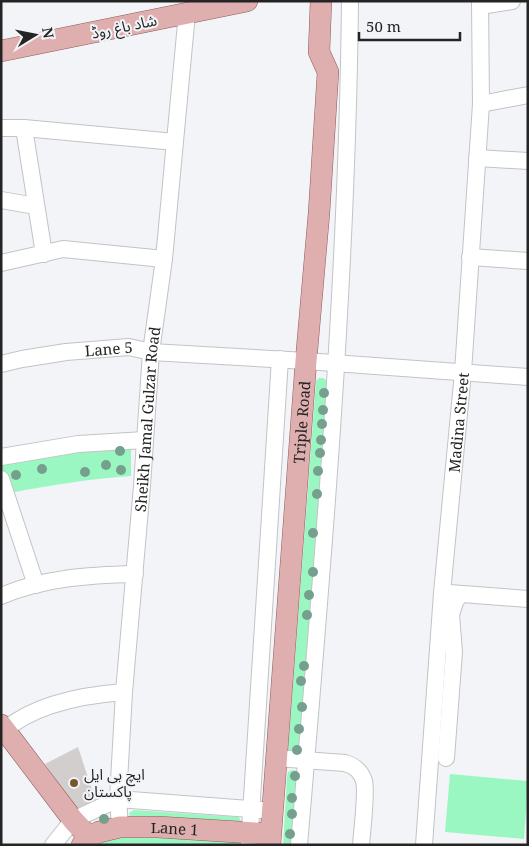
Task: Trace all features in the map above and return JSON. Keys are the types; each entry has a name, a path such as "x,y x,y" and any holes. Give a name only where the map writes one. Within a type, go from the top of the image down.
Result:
{"main road":[{"name":"شاد باغ روڈ","path":"1,51 247,1"},
{"name":"Triple Road","path":"270,839 262,810 276,758 319,213 328,72 319,52 321,1"},
{"path":"2,729 74,820 85,841"},
{"name":"Lane 1","path":"85,841 99,832 120,827 164,827 249,839 270,839"}],"street":[{"path":"299,845 336,363 349,100 350,1"},
{"path":"480,4 512,1"},
{"name":"Madina Street","path":"424,845 442,593 463,372 481,104 480,4"},
{"name":"Sheikh Jamal Gulzar Road","path":"120,827 118,799 124,692 135,574 151,352 164,259 187,13"},
{"path":"481,104 528,95"},
{"path":"1,128 24,128 175,142"},
{"path":"24,128 44,254"},
{"path":"477,158 528,161"},
{"path":"1,200 36,206"},
{"path":"1,263 63,249 164,259"},
{"path":"470,257 528,261"},
{"name":"Lane 5","path":"1,364 66,352 129,347 151,352 306,360 528,377"},
{"path":"249,839 262,810 280,360"},
{"path":"1,457 78,444 145,440"},
{"path":"1,479 36,585"},
{"path":"1,596 50,581 92,575 135,574"},
{"path":"442,593 528,599"},
{"path":"446,758 454,652 451,615 460,594"},
{"path":"2,729 32,713 61,701 92,694 124,692"},
{"path":"276,758 345,763 354,766 365,783 362,845"},
{"path":"53,845 74,820 118,799 262,810"}],"green space":[{"path":"319,378 329,382 303,752 288,752 316,381"},
{"path":"131,445 131,476 40,487 10,493 1,467 1,461"},
{"path":"292,770 298,771 294,845 283,845 287,777 288,772"},
{"path":"450,774 528,781 524,839 445,832"},
{"path":"134,810 239,817 241,824 130,817 129,813"},
{"path":"104,835 244,841 244,845 90,845"}],"building":[{"name":"ایچ بی ایل پاکستان","path":"78,747 96,802 75,809 45,764"}],"place":[{"name":"ایچ بی ایل پاکستان","path":"74,783"}]}
